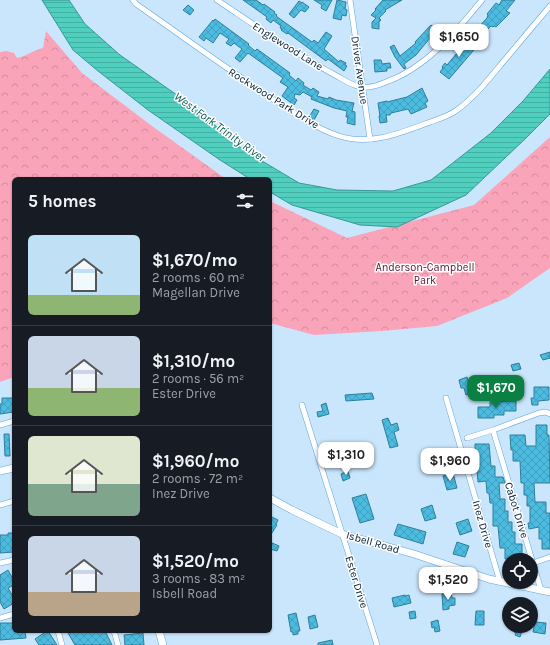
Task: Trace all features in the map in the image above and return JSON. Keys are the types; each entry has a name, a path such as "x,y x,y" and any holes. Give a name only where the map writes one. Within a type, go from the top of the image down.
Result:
{"street":[{"name":"Englewood Lane","path":"217,0 311,62 352,84 362,87"},
{"name":"Driver Avenue","path":"350,0 370,139"},
{"path":"362,87 379,85 400,77 410,71 434,52 482,0"},
{"name":"Rockwood Park Drive","path":"136,1 225,67 298,115 323,129 340,136 370,139 401,133 448,116 456,111 471,99 550,6"},
{"name":"Inez Drive","path":"446,398 500,582"},
{"name":"Ester Drive","path":"302,405 377,645"},
{"path":"467,438 539,413 548,413"},
{"path":"0,425 12,422"},
{"name":"Cabot Drive","path":"493,430 530,553"},
{"path":"0,472 12,469"},
{"name":"Isbell Road","path":"272,499 342,534 500,582 550,592"},
{"path":"0,505 12,502"},
{"path":"538,561 550,557"},
{"path":"0,563 12,560"},
{"name":"Cabot Drive","path":"538,580 541,590"},
{"path":"0,618 12,615"},
{"path":"59,633 62,645"},
{"path":"115,633 118,645"},
{"path":"160,633 163,645"}],"green space":[{"path":"46,31 82,73 223,177 12,177 12,378 0,382 0,52 6,51 14,53 17,58 43,48"},
{"name":"Anderson-Campbell Park","path":"550,137 550,268 507,298 437,326 314,335 272,324 272,202 347,238 474,205"}],"shaded area":[{"path":"42,0 69,0 85,24 120,55 194,107 242,149 299,183 337,190 393,191 431,180 491,133 523,101 550,69 550,114 466,195 397,227 360,225 292,205 272,193 272,177 247,177 220,160 148,110 73,50"}],"building":[{"path":"243,0 256,0 263,5 264,4 275,12 274,13 277,15 276,16 312,42 314,40 318,43 326,32 332,36 324,49 339,62 340,60 346,63 345,65 347,66 344,71 328,59 326,61 288,33 287,34 281,30 281,26 273,20 271,23 266,19 267,17"},
{"path":"314,0 332,0 326,11 321,8 322,5"},
{"path":"337,0 346,2 346,16 342,15 341,20 333,18"},
{"path":"383,0 402,0 385,10 386,11 379,18 381,20 379,22 379,29 372,28 372,22 376,18 371,15"},
{"path":"502,0 515,0 506,11 510,13 496,27 491,26 482,35 476,30 487,18 487,14 496,3 499,5"},
{"path":"299,1 309,7 305,12 301,10 294,18 289,14"},
{"path":"188,5 194,10 190,15 183,10"},
{"path":"215,19 249,44 248,45 255,51 257,49 290,73 289,75 296,81 298,78 304,83 303,85 311,90 313,88 319,92 317,96 328,99 329,97 336,100 354,103 352,111 355,112 355,125 347,123 347,111 334,108 311,99 312,97 303,92 300,95 295,94 294,98 297,100 294,105 282,96 288,87 280,82 283,78 248,53 240,62 235,58 242,49 234,43 231,46 226,43 229,39 220,33 213,43 206,38 204,41 199,37"},
{"path":"431,25 437,30 416,55 404,64 406,68 404,69 390,47 394,45 400,56 416,43 415,42"},
{"path":"469,36 479,44 449,79 440,72 443,68 442,67 445,63 447,65 467,41 466,40"},
{"path":"374,60 381,60 382,64 390,63 391,68 387,68 387,71 375,72"},
{"path":"422,88 428,101 425,103 427,107 411,114 408,109 391,113 390,115 386,115 387,122 380,123 378,103 407,97"},
{"path":"314,109 319,111 314,120 309,117"},
{"path":"550,352 550,358 543,360 540,355"},
{"path":"519,363 521,369 513,371 511,365"},
{"path":"467,377 469,383 472,382 474,389 472,390 472,393 466,395 464,388 461,388 459,380"},
{"path":"534,387 549,387 549,400 538,401 538,405 532,405 531,398 534,398"},
{"path":"372,393 374,399 346,401 345,395"},
{"path":"2,398 12,398 12,412 0,414 0,404 2,404"},
{"path":"516,401 516,411 504,411 504,415 494,415 494,418 478,418 478,407 490,407 490,402"},
{"path":"326,403 329,414 318,417 317,412 323,411 321,405"},
{"path":"388,418 391,425 397,423 399,430 394,432 398,446 390,448 382,420"},
{"path":"536,425 547,425 547,435 549,435 550,483 534,483 535,502 546,502 546,513 550,513 550,549 542,549 542,539 539,539 539,527 529,529 528,523 530,523 530,506 527,506 527,495 524,495 524,483 521,483 520,461 513,461 513,450 511,450 510,435 525,435 526,446 536,446"},
{"path":"4,434 9,434 10,456 5,456"},
{"path":"475,444 489,444 491,466 495,466 495,477 503,477 505,483 499,483 500,499 505,499 505,511 508,511 508,522 512,522 512,532 515,532 515,544 522,544 522,553 505,553 505,548 500,548 498,526 493,526 493,503 490,503 486,481 478,482"},
{"path":"341,445 344,454 334,457 331,448"},
{"path":"348,471 350,478 343,481 341,474"},
{"path":"453,473 457,488 447,490 443,476"},
{"path":"366,494 374,519 360,523 352,498"},
{"path":"432,505 436,518 425,521 421,509"},
{"path":"272,517 278,520 277,525 272,533"},
{"path":"468,519 472,531 460,535 456,523"},
{"path":"398,524 426,532 423,544 394,535"},
{"path":"8,533 12,533 12,552 0,553 0,535 8,535"},
{"path":"457,542 469,546 465,557 453,554"},
{"path":"272,543 279,546 277,551 272,550"},
{"path":"8,570 12,577 12,586 8,588 12,595 12,604 4,609 0,602 0,575"},
{"path":"451,593 452,598 455,598 455,605 449,606 449,609 443,610 442,594"},
{"path":"409,595 411,603 394,607 392,598"},
{"path":"415,611 416,618 410,619 409,612"},
{"path":"476,611 484,611 484,625 475,625"},
{"path":"296,613 300,631 298,631 298,634 293,635 293,632 291,632 288,615"},
{"path":"315,615 318,627 310,629 308,617"},
{"path":"438,620 440,631 435,632 434,627 432,628 431,622"},
{"path":"538,622 546,623 545,634 538,633"},
{"path":"0,623 12,623 12,633 25,633 26,638 0,640"},
{"path":"44,633 49,633 57,645 39,645 35,639"},
{"path":"68,633 106,633 112,645 75,645"},
{"path":"143,633 144,645 125,645 124,635"},
{"path":"516,633 521,633 520,637 515,635"},
{"path":"332,640 333,645 318,645 318,643"}],"water label":[{"name":"West Fork Trinity River","path":"220,127"}]}
